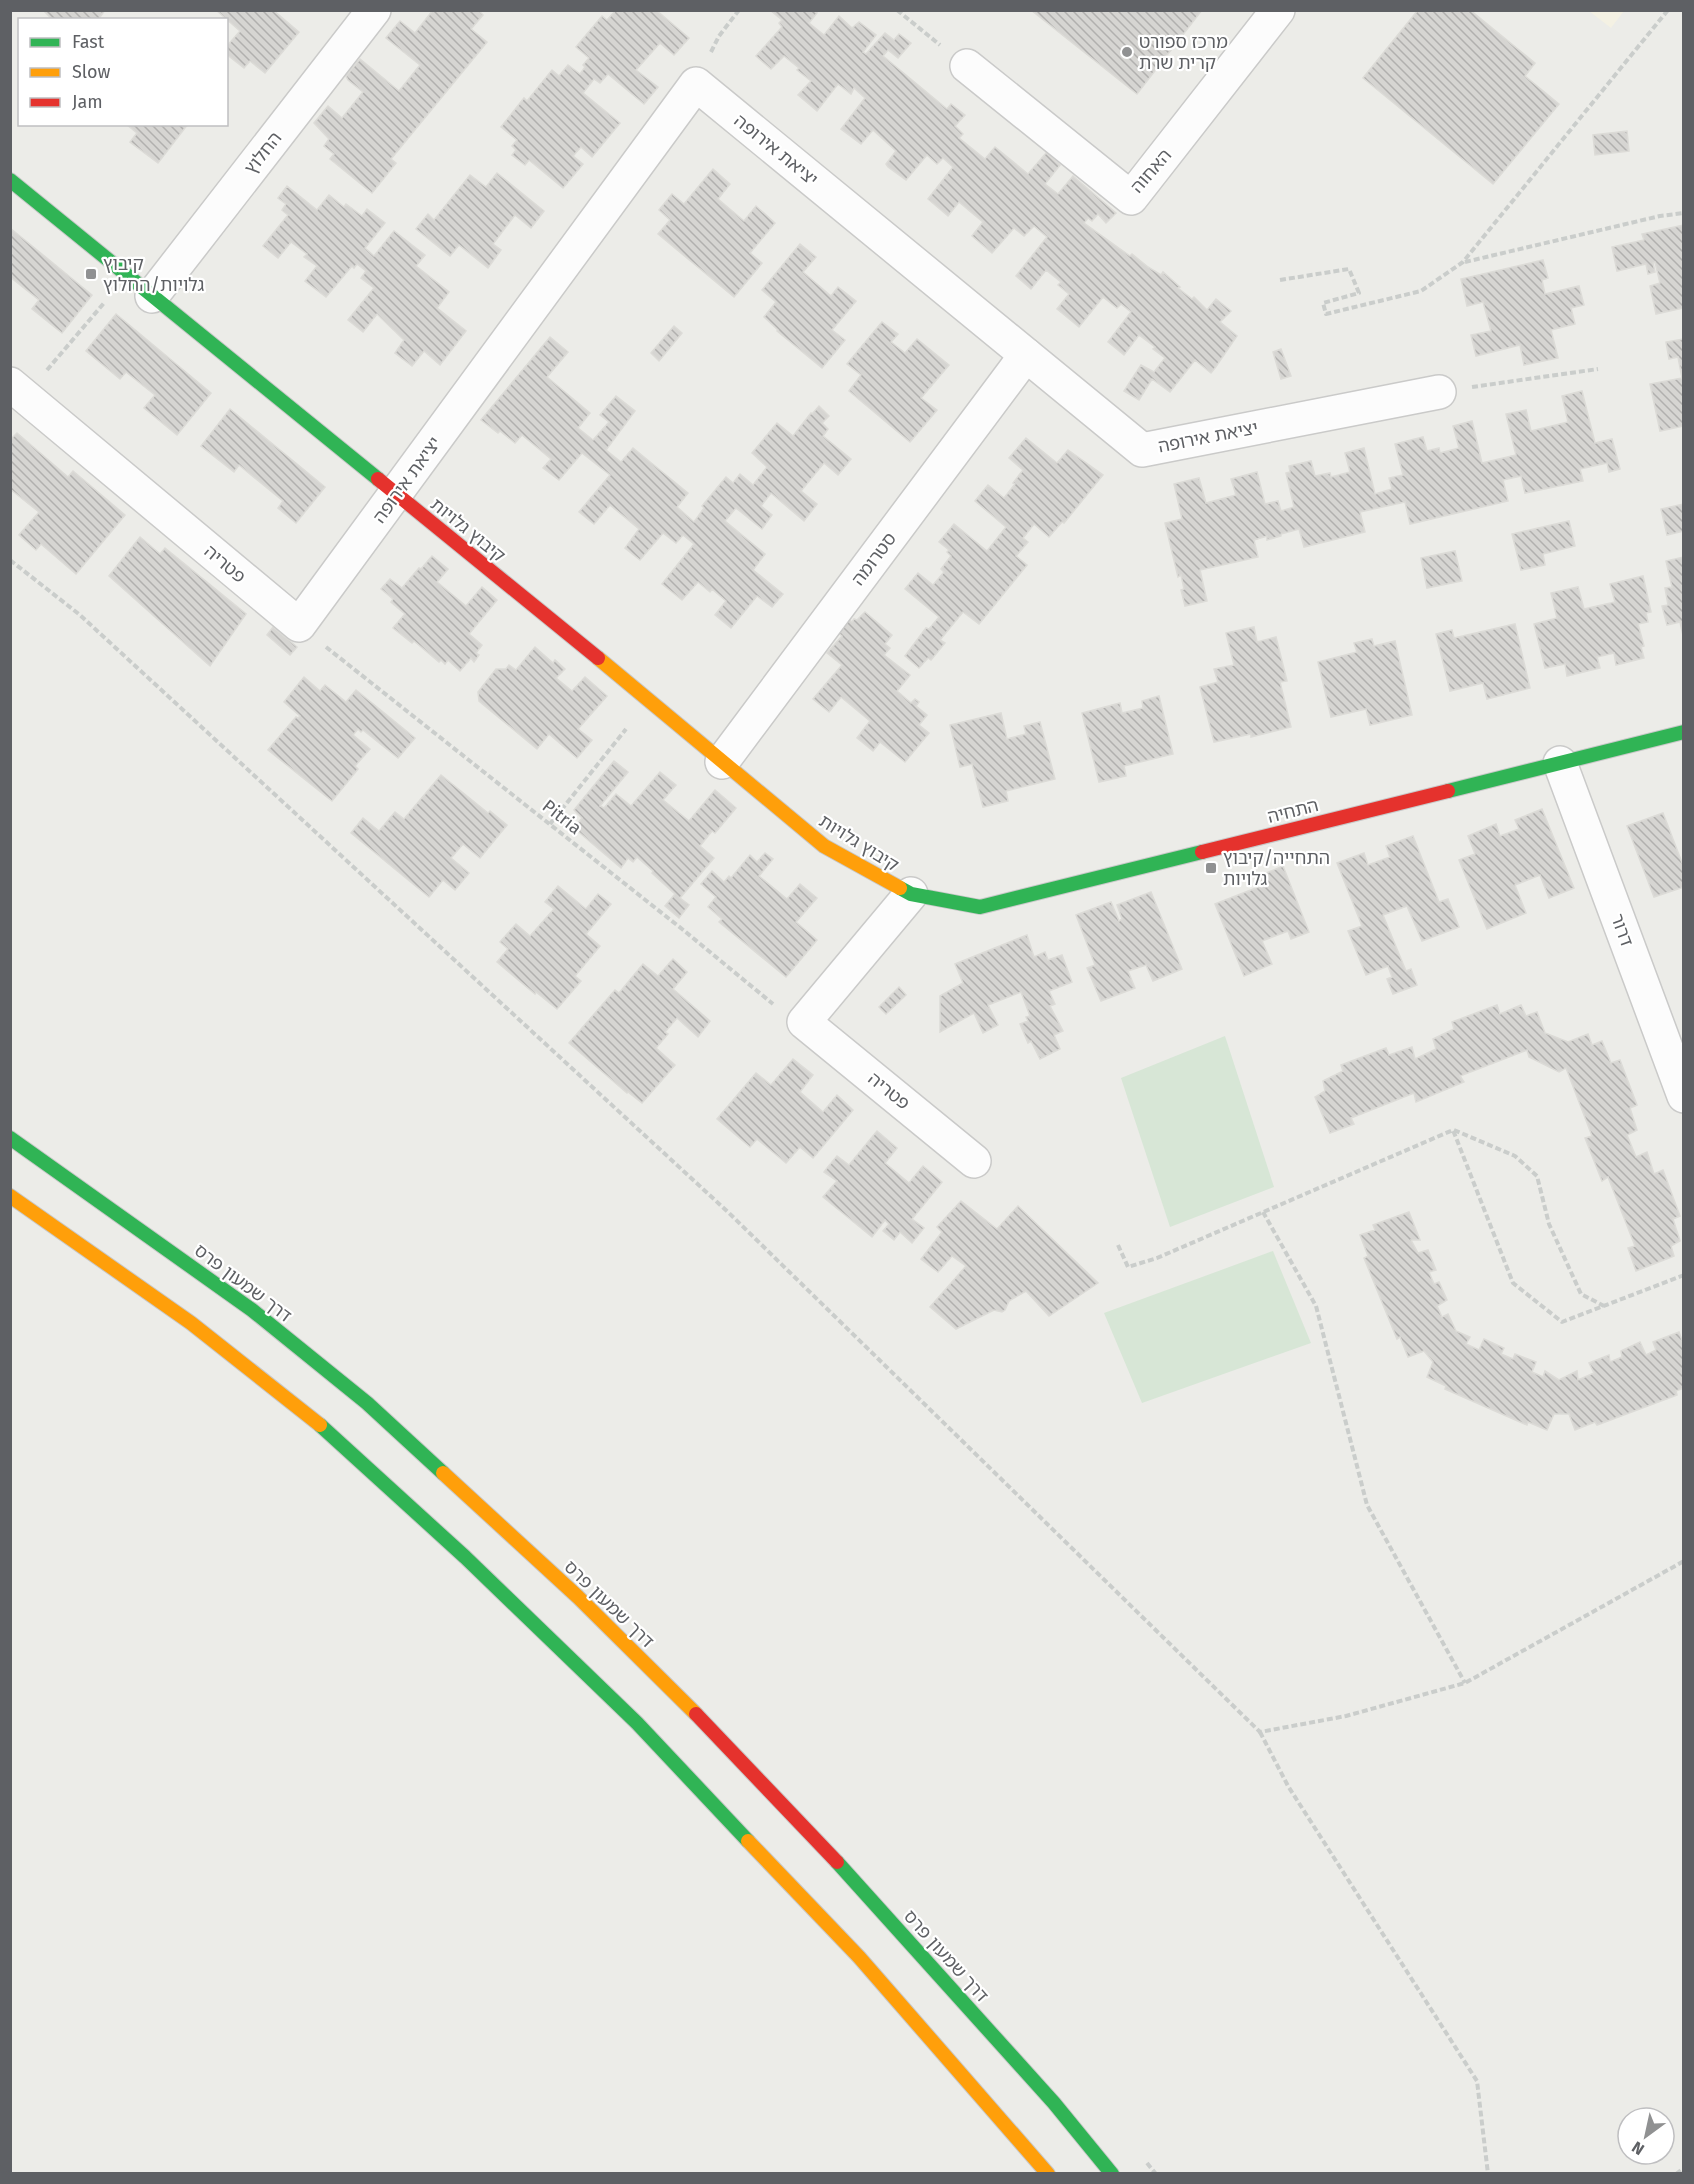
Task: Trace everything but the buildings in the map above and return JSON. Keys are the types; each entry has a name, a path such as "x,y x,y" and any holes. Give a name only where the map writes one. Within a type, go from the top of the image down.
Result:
{"street":[{"name":"החלוץ","path":"152,296 374,10"},
{"name":"האחוה","path":"967,66 1131,198 1278,10"},
{"name":"יציאת אירופה","path":"299,626 696,84 1142,450 1439,392"},
{"name":"קיבוץ גלויות","path":"10,180 649,700 824,846 911,894"},
{"name":"סטרומה","path":"722,762 1026,355"},
{"name":"פטריה","path":"18,390 299,626"},
{"name":"התחיה","path":"911,894 980,907 1683,732"},
{"name":"דרור","path":"1560,763 1683,1096"},
{"path":"804,1022 911,894"},
{"name":"פטריה","path":"804,1022 974,1161"},
{"name":"דרך שמעון פרס","path":"10,1138 252,1310 367,1403 578,1597 718,1736 857,1884 1054,2103 1112,2174"},
{"path":"10,1196 191,1323 309,1415 465,1557 637,1723 859,1957 1048,2174"}],"path":[{"path":"696,84 719,36 739,10"},
{"path":"897,10 967,66"},
{"path":"1280,280 1348,269 1359,293 1323,303 1326,314 1421,291 1463,262 1668,10"},
{"path":"1463,262 1660,216 1683,213"},
{"path":"18,390 127,275"},
{"path":"1439,392 1598,369"},
{"path":"10,560 80,615 729,1213 1260,1732 1288,1786 1477,2081 1488,2174"},
{"name":"Pitria","path":"299,626 550,824 787,1016 804,1022"},
{"path":"550,824 649,700"},
{"path":"1453,1130 1513,1282 1562,1322 1683,1275"},
{"path":"1118,1245 1128,1267 1157,1258 1453,1130 1515,1156 1537,1176 1549,1224 1581,1294 1604,1306"},
{"path":"1263,1212 1316,1306 1367,1505 1465,1683"},
{"path":"1260,1732 1346,1716 1465,1683 1683,1561"},
{"path":"1676,2174 1683,2168"}],"shaded area":[{"path":"1589,11 1624,11 1611,28"}],"green space":[{"path":"1225,1036 1274,1187 1170,1227 1121,1078"},
{"path":"1273,1251 1311,1343 1142,1403 1104,1313"}],"traffic: fast":[{"path":"10,180 378,479"},
{"path":"1448,791 1684,732"},
{"path":"900,888 911,894 980,907 1202,852"},
{"path":"10,1138 252,1310 367,1403 443,1473"},
{"path":"320,1425 465,1557 637,1723 748,1841"},
{"path":"837,1862 1054,2103 1112,2174"}],"traffic: slow":[{"path":"598,658 824,846 900,888"},
{"path":"10,1196 191,1323 320,1425"},
{"path":"443,1473 578,1597 696,1714"},
{"path":"748,1841 859,1957 1048,2174"}],"traffic: jam":[{"path":"378,479 598,658"},
{"path":"1202,852 1448,791"},
{"path":"696,1714 837,1862"}],"place":[{"name":"מרכז ספורט קרית שרת","path":"1127,52"},
{"name":"קיבוץ גלויות/החלוץ","path":"91,274"},
{"name":"התחייה/קיבוץ גלויות","path":"1211,868"}]}
